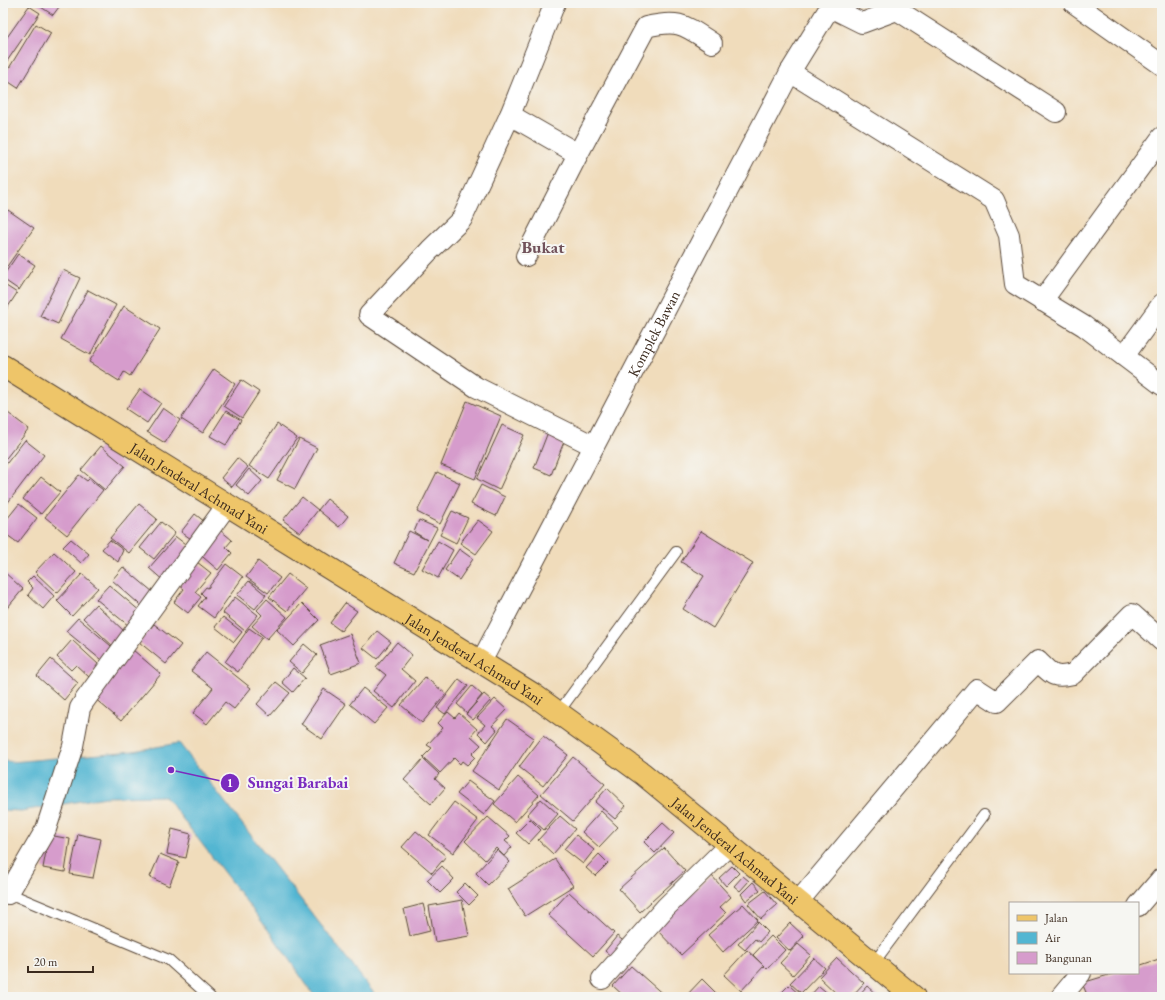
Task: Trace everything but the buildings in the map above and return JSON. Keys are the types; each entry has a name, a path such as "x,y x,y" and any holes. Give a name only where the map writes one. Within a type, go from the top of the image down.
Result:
{"main road":[{"name":"Jalan Jenderal Achmad Yani","path":"3,366 532,693 643,774 914,997"}],"street":[{"path":"555,3 510,115 462,219 430,250 369,315 476,387 594,446"},
{"path":"1074,3 1162,65"},
{"name":"Komplek Bawan","path":"480,662 790,72 827,5 862,23 899,7"},
{"path":"899,7 1056,112"},
{"path":"526,256 578,154 646,27 666,22 684,25 712,43"},
{"path":"790,72 994,200 1009,235 1015,284 1084,326 1162,385"},
{"path":"510,115 578,154"},
{"path":"1042,301 1162,137"},
{"path":"1124,356 1162,304"},
{"path":"6,892 46,829 73,746 80,708 227,505"},
{"path":"798,902 977,689 997,702 1038,660 1052,675 1061,677 1073,674 1132,614 1162,641"},
{"path":"602,979 666,907 729,845"},
{"path":"1139,905 1162,878"},
{"path":"1061,997 1080,974"}],"lane":[{"path":"558,713 676,552"},
{"path":"873,964 984,814"},
{"path":"6,892 169,960 210,997"}],"water":[{"path":"179,743 377,997 315,997 272,935 165,796 106,797 21,811 3,810 3,760 12,762 133,751"}],"place":[{"name":"Sungai Barabai","path":"171,770"}],"district":[{"name":"Bukat","path":"543,247"}]}
